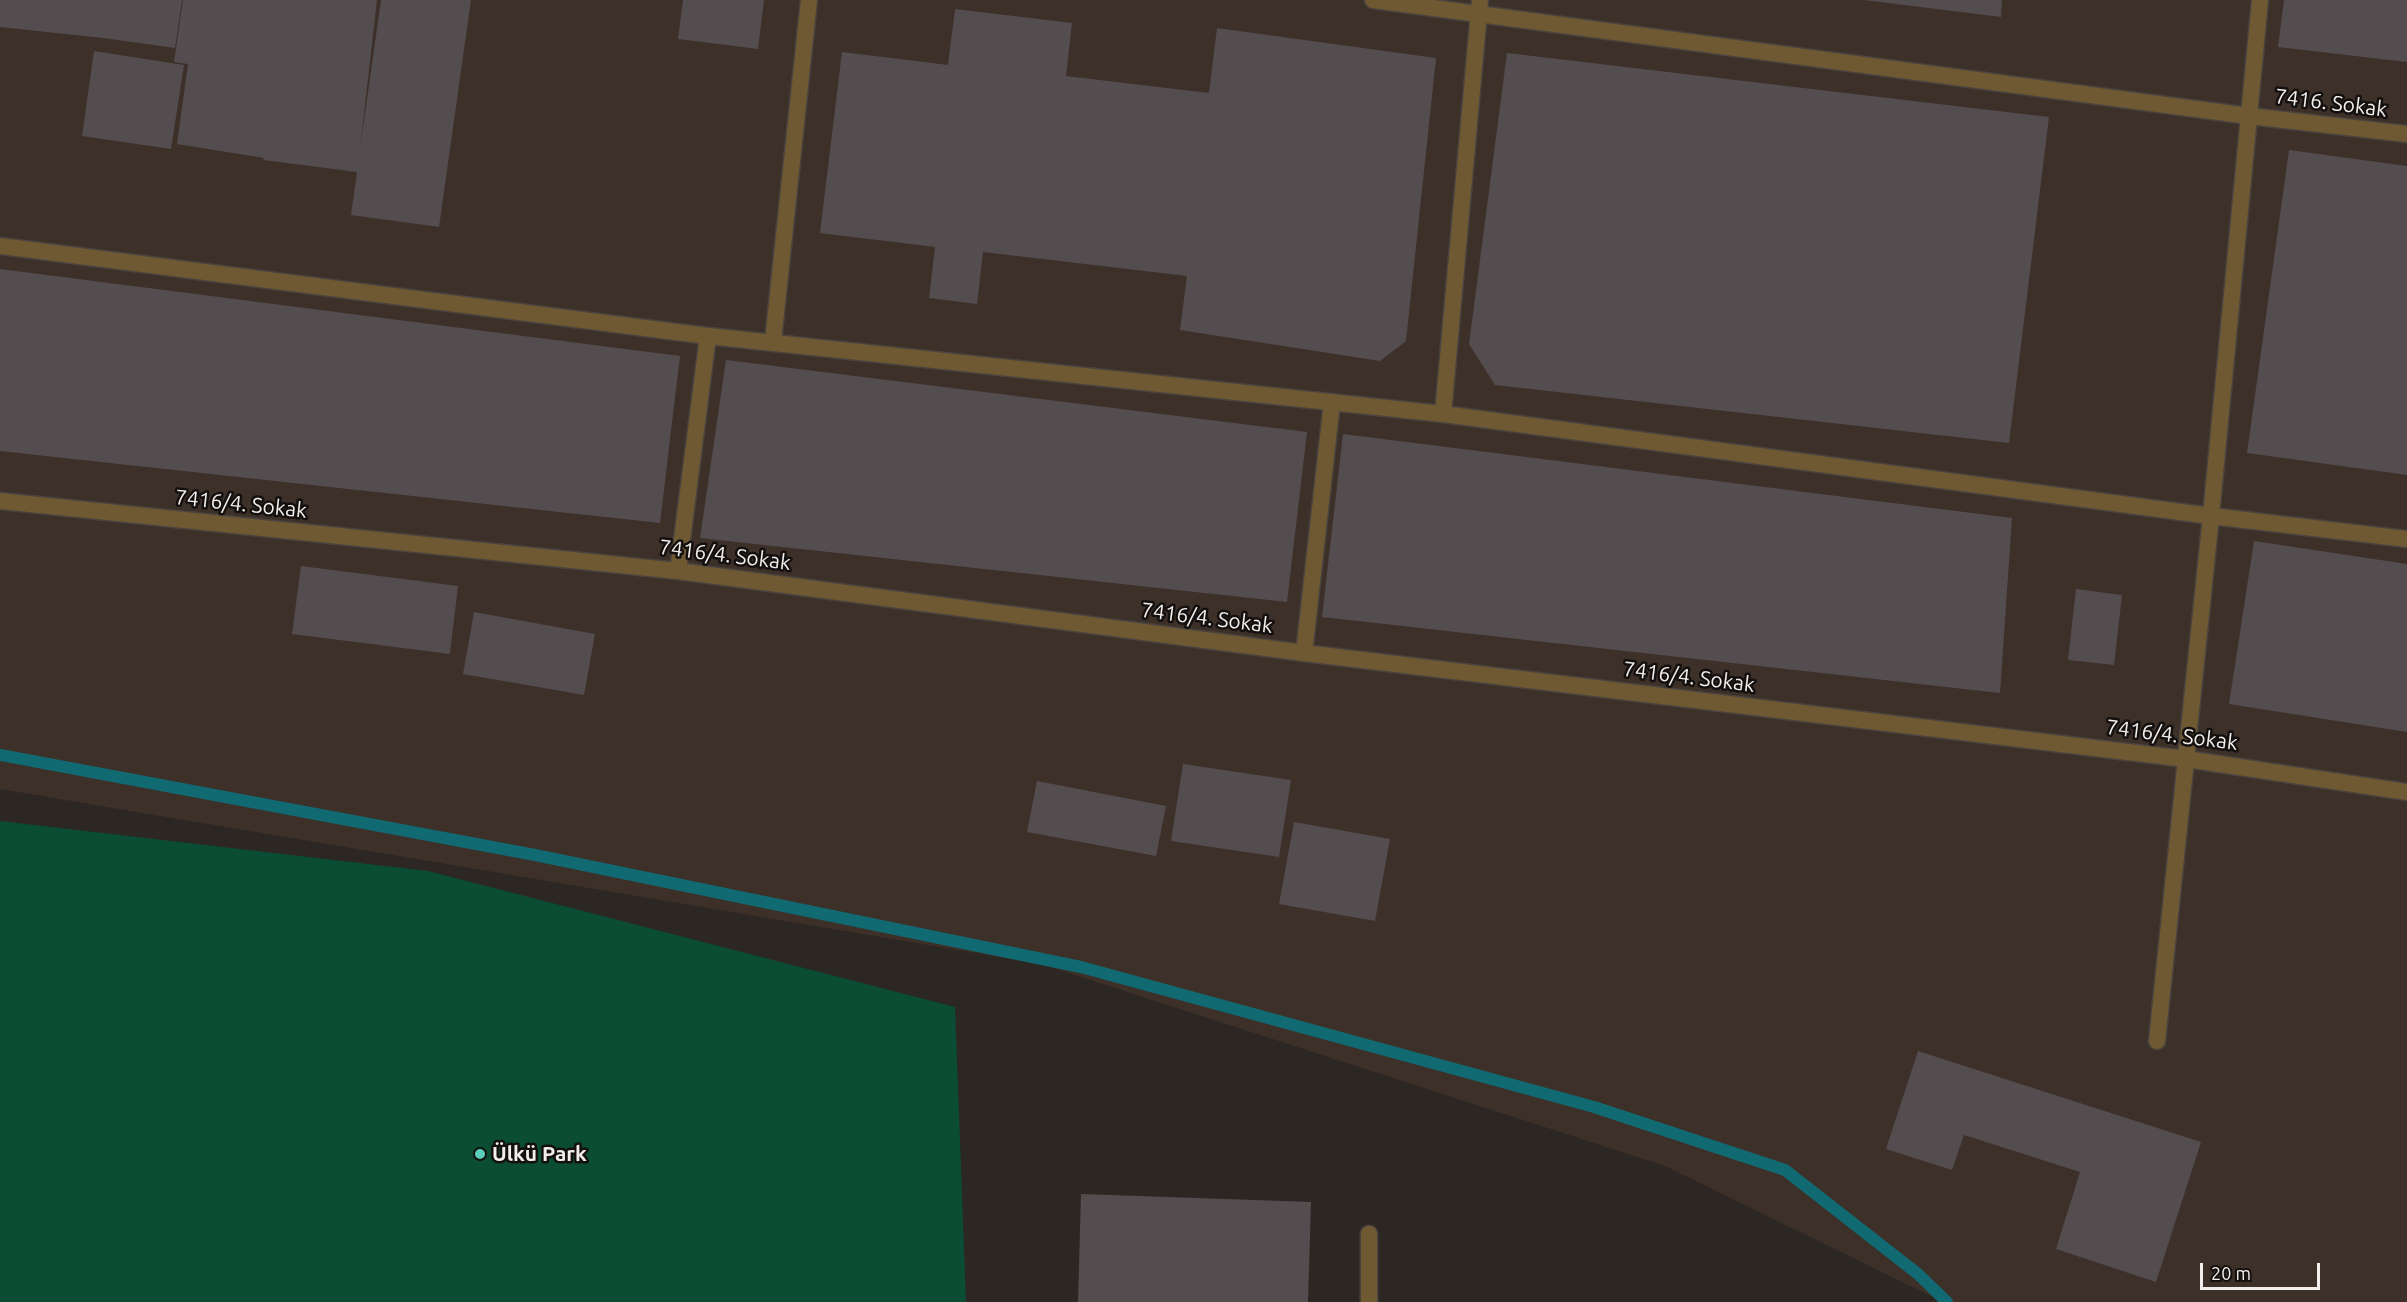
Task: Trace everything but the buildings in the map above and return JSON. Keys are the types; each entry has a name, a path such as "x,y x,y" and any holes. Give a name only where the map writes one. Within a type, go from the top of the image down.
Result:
{"street":[{"path":"773,341 809,0"},
{"name":"7416. Sokak","path":"1373,0 1479,7 2249,116 2407,134"},
{"path":"2157,1041 2211,516 2260,0"},
{"path":"1443,414 1479,7"},
{"path":"0,246 708,336 773,341 1443,414 2211,516 2407,539"},
{"path":"678,571 708,336"},
{"path":"1304,653 1332,402"},
{"name":"7416/4. Sokak","path":"0,501 678,571 1304,653 2186,759 2407,792"},
{"path":"1369,1234 1369,1302"}],"shaded area":[{"path":"0,0 2407,0 2407,1302 1943,1302 1665,1166 1041,964 0,789"}],"green space":[{"name":"Ülkü Park","path":"0,821 428,871 955,1007 966,1302 0,1302"}],"waterway":[{"path":"0,755 535,855 1081,967 1594,1107 1785,1170 1918,1274 1947,1302"}],"place":[{"name":"Ülkü Park","path":"480,1154"}]}
